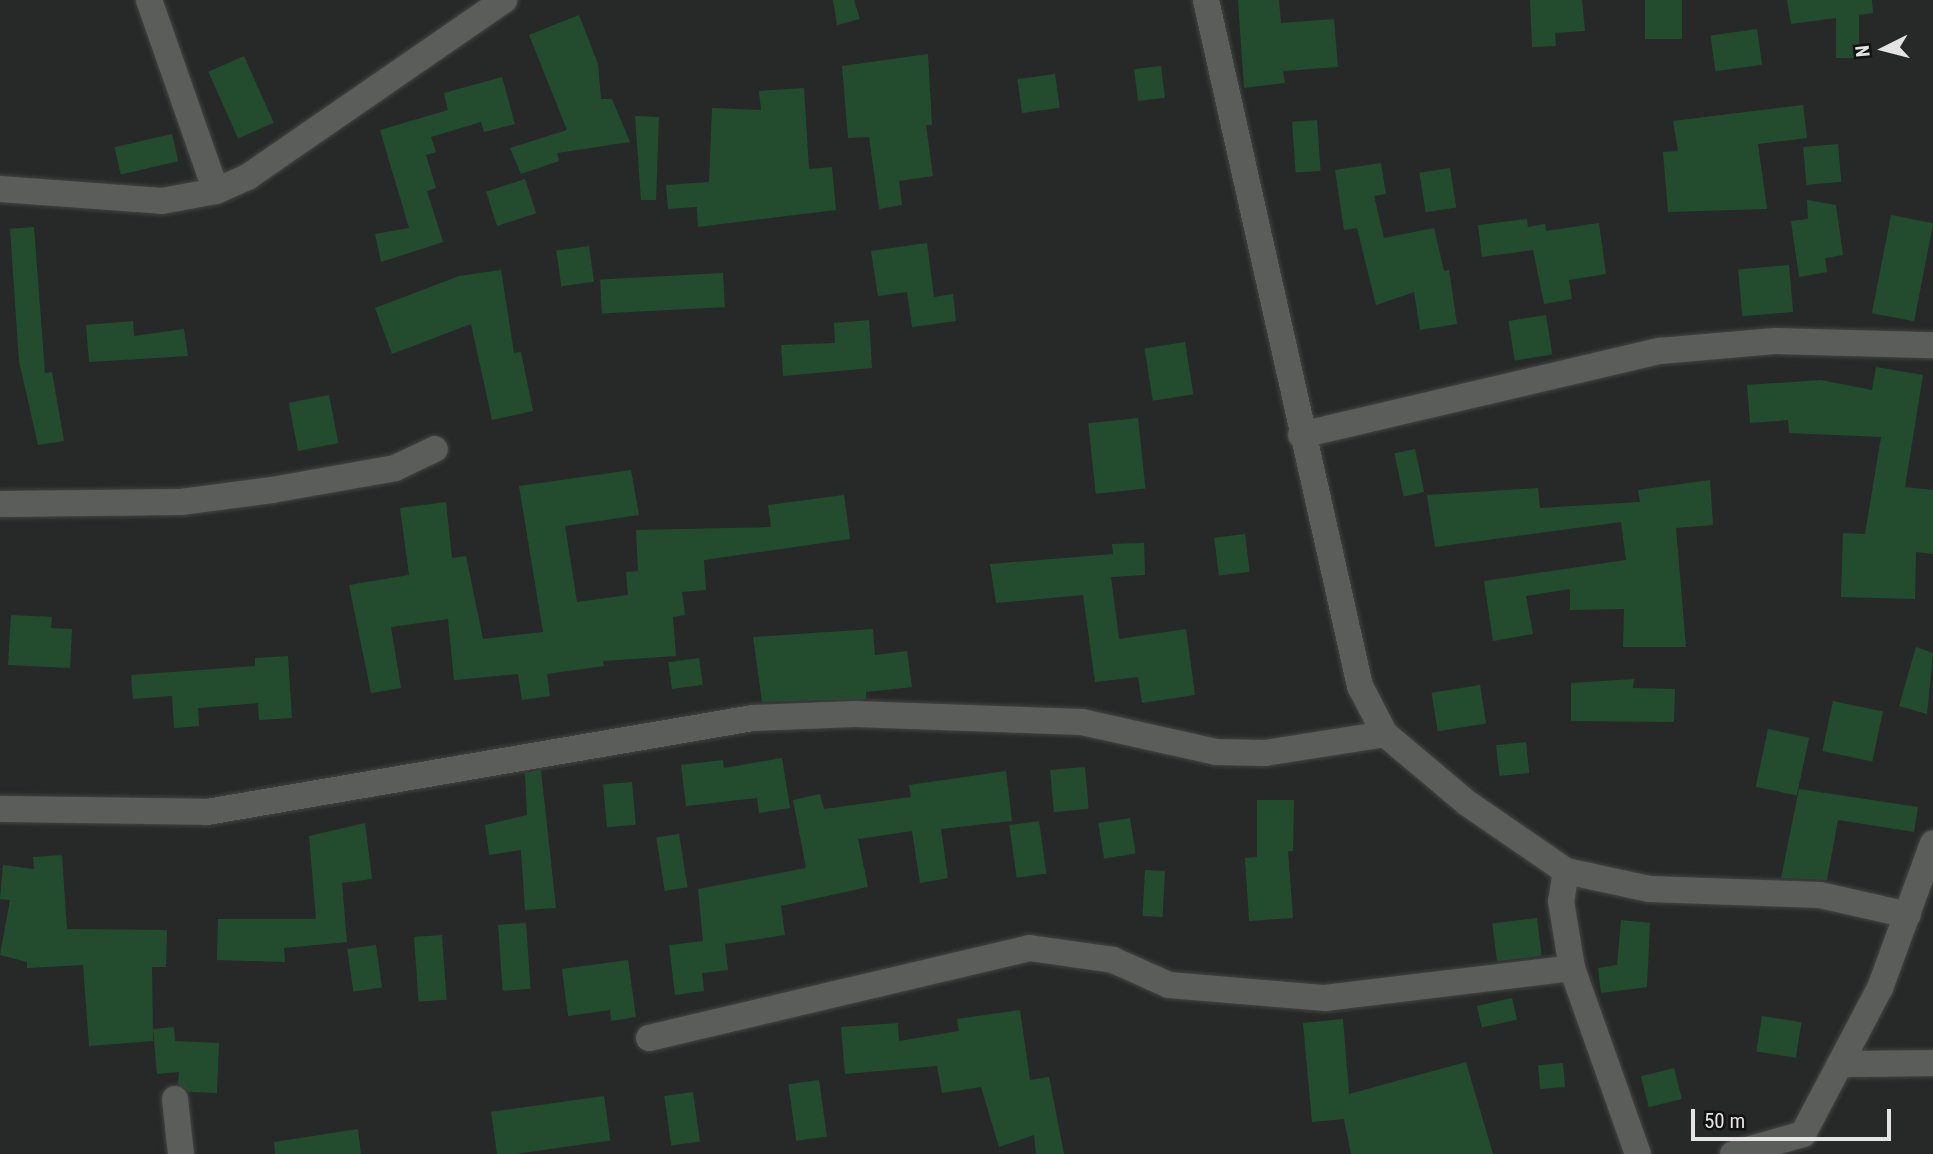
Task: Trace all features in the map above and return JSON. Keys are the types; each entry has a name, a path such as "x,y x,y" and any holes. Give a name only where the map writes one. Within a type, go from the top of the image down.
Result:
{"street":[{"path":"149,0 216,191"},
{"path":"0,189 162,201 216,191 249,176 504,0"},
{"path":"1206,0 1301,435 1360,686 1385,734 1467,803 1566,871 1649,889 1820,895 1908,915"},
{"path":"1301,435 1660,351 1775,341 1933,345"},
{"path":"0,504 181,502 246,494 395,468 435,449"},
{"path":"0,809 206,812 752,718 855,714 1082,722 1216,752 1265,752 1385,734"},
{"path":"1733,1154 1800,1144 1880,988 1933,843"},
{"path":"1566,871 1561,901 1572,968 1639,1154"},
{"path":"649,1038 1029,948 1113,960 1169,985 1325,998 1572,968"},
{"path":"1840,1064 1933,1063"},
{"path":"174,1099 181,1154"}],"building":[{"path":"833,0 854,0 860,19 837,25"},
{"path":"1238,0 1279,0 1281,23 1334,19 1338,67 1283,71 1285,83 1244,88"},
{"path":"1530,0 1582,0 1585,31 1555,33 1556,46 1532,47"},
{"path":"1645,0 1682,0 1682,39 1645,39"},
{"path":"1787,0 1872,0 1873,13 1859,15 1859,58 1836,58 1836,18 1791,24"},
{"path":"579,15 598,64 601,99 612,99 630,142 557,153 559,161 521,174 510,148 567,130 529,35"},
{"path":"1757,29 1762,65 1715,71 1710,36"},
{"path":"928,54 932,125 926,125 933,176 899,181 902,205 879,209 869,137 848,138 842,66"},
{"path":"244,56 274,123 238,139 208,72"},
{"path":"1161,66 1165,98 1138,101 1134,69"},
{"path":"1055,74 1060,108 1022,113 1017,79"},
{"path":"502,77 515,124 484,132 481,122 431,137 436,152 426,155 436,188 427,191 443,242 381,262 375,234 409,228 380,130 448,110 444,93"},
{"path":"804,88 809,169 832,167 836,210 698,227 697,207 668,209 666,185 709,182 712,108 761,110 759,91"},
{"path":"1803,105 1807,138 1758,144 1767,209 1668,212 1663,152 1678,151 1673,121"},
{"path":"635,116 659,117 656,200 641,200"},
{"path":"1317,120 1321,171 1296,173 1292,122"},
{"path":"172,134 178,161 121,175 115,147"},
{"path":"1838,144 1841,182 1806,185 1803,147"},
{"path":"1381,163 1386,194 1374,196 1384,238 1434,228 1444,271 1449,270 1457,324 1420,330 1414,292 1376,305 1357,228 1344,230 1335,170"},
{"path":"1450,168 1456,208 1426,212 1419,173"},
{"path":"525,179 536,213 497,226 486,192"},
{"path":"1807,200 1836,205 1843,255 1825,258 1827,272 1799,277 1791,221 1808,219"},
{"path":"1891,215 1933,223 1914,321 1872,313"},
{"path":"1527,219 1528,227 1545,224 1546,231 1599,223 1606,274 1569,280 1572,299 1544,304 1533,250 1482,257 1478,225"},
{"path":"34,227 45,373 52,372 64,441 38,445 19,361 10,229"},
{"path":"927,243 934,297 953,294 956,321 912,327 907,292 878,296 871,251"},
{"path":"589,246 594,282 561,286 556,251"},
{"path":"1789,265 1793,312 1742,316 1738,269"},
{"path":"501,270 514,353 521,352 533,411 492,420 471,324 392,354 375,308 459,276"},
{"path":"723,273 725,307 602,313 600,279"},
{"path":"1546,315 1552,355 1515,360 1508,321"},
{"path":"869,320 872,368 783,376 781,345 835,343 834,323"},
{"path":"133,321 134,336 184,329 188,356 89,362 86,325"},
{"path":"1185,342 1193,394 1153,401 1145,348"},
{"path":"1876,367 1923,375 1905,487 1933,490 1933,554 1916,552 1915,599 1841,597 1843,533 1865,534 1881,437 1789,433 1788,420 1750,423 1747,385 1821,380 1872,390"},
{"path":"329,395 338,443 298,451 289,403"},
{"path":"1138,418 1145,489 1096,494 1088,423"},
{"path":"1415,449 1424,492 1404,496 1394,453"},
{"path":"631,470 639,515 565,526 577,602 628,595 626,572 638,571 636,530 771,527 768,505 844,495 850,539 704,560 706,590 682,592 685,615 673,617 676,656 603,661 604,666 547,674 550,696 522,700 518,674 454,680 448,619 391,627 401,688 371,693 349,585 409,575 400,508 446,502 452,558 466,556 483,639 543,632 519,486"},
{"path":"1710,480 1713,525 1676,528 1686,647 1623,647 1624,609 1570,610 1570,589 1526,596 1533,634 1493,641 1484,581 1626,560 1621,522 1435,547 1427,495 1538,488 1540,508 1640,502 1638,490"},
{"path":"1245,534 1250,572 1219,575 1214,538"},
{"path":"1144,543 1145,575 1111,577 1119,639 1186,629 1195,695 1142,703 1138,677 1095,682 1083,595 996,603 990,564 1113,554 1112,544"},
{"path":"11,615 52,617 51,628 72,629 70,668 8,665"},
{"path":"873,629 875,655 907,651 912,687 866,692 866,699 762,702 753,637"},
{"path":"1916,647 1933,653 1927,714 1899,706"},
{"path":"288,656 292,718 259,720 258,703 198,708 199,726 174,728 172,696 133,699 131,675 255,666 255,658"},
{"path":"699,658 703,685 672,689 668,662"},
{"path":"1634,679 1633,688 1675,689 1674,722 1571,721 1571,683"},
{"path":"1480,685 1486,724 1438,731 1432,693"},
{"path":"1833,701 1883,712 1872,761 1822,751"},
{"path":"1768,729 1809,738 1797,795 1756,787"},
{"path":"1526,742 1529,773 1499,776 1496,745"},
{"path":"782,758 790,808 759,813 757,798 686,806 681,765 723,760 724,768"},
{"path":"1085,767 1089,809 1054,812 1050,770"},
{"path":"541,770 556,908 525,910 521,850 489,855 485,825 527,815 525,773"},
{"path":"1006,771 1012,821 941,829 948,878 920,883 912,831 858,839 868,887 781,906 785,935 725,944 728,970 702,973 704,991 675,995 669,945 703,941 698,889 806,868 793,800 820,794 824,809 911,797 909,785"},
{"path":"632,782 636,825 607,827 603,785"},
{"path":"1799,789 1918,807 1914,832 1838,820 1827,880 1781,878"},
{"path":"1257,800 1294,800 1293,851 1288,851 1293,918 1249,921 1245,858 1257,857"},
{"path":"1130,818 1136,854 1104,859 1098,823"},
{"path":"1039,821 1046,873 1017,878 1009,825"},
{"path":"365,823 372,879 342,883 347,942 284,948 285,962 217,960 218,919 316,919 309,836"},
{"path":"679,834 687,887 665,891 656,838"},
{"path":"62,855 67,929 167,930 166,967 152,967 153,1041 89,1046 83,965 27,968 27,962 0,955 10,900 0,899 3,865 34,869 33,857"},
{"path":"1145,870 1165,871 1163,917 1143,916"},
{"path":"1537,918 1542,956 1497,961 1492,923"},
{"path":"1621,920 1650,923 1647,987 1601,993 1598,968 1617,965"},
{"path":"526,923 531,989 503,991 498,925"},
{"path":"442,935 447,1000 419,1002 414,937"},
{"path":"376,945 382,988 353,992 347,949"},
{"path":"628,960 636,1017 611,1021 610,1010 568,1016 562,969"},
{"path":"1512,998 1517,1019 1482,1028 1477,1006"},
{"path":"1020,1010 1030,1080 1049,1077 1064,1154 1036,1154 1034,1135 999,1147 981,1087 942,1093 937,1066 845,1074 841,1027 898,1023 899,1041 959,1031 957,1019"},
{"path":"1762,1016 1802,1022 1796,1058 1756,1052"},
{"path":"1343,1019 1349,1094 1466,1062 1493,1154 1351,1154 1344,1119 1312,1122 1303,1023"},
{"path":"174,1027 175,1041 219,1043 217,1093 189,1092 178,1084 179,1072 157,1074 153,1029"},
{"path":"1563,1063 1565,1087 1540,1089 1538,1065"},
{"path":"1674,1068 1682,1099 1649,1107 1641,1076"},
{"path":"819,1080 827,1136 796,1141 788,1084"},
{"path":"693,1092 700,1142 671,1146 664,1096"},
{"path":"604,1096 610,1141 497,1154 491,1112"},
{"path":"358,1129 361,1154 275,1154 274,1142"}]}
